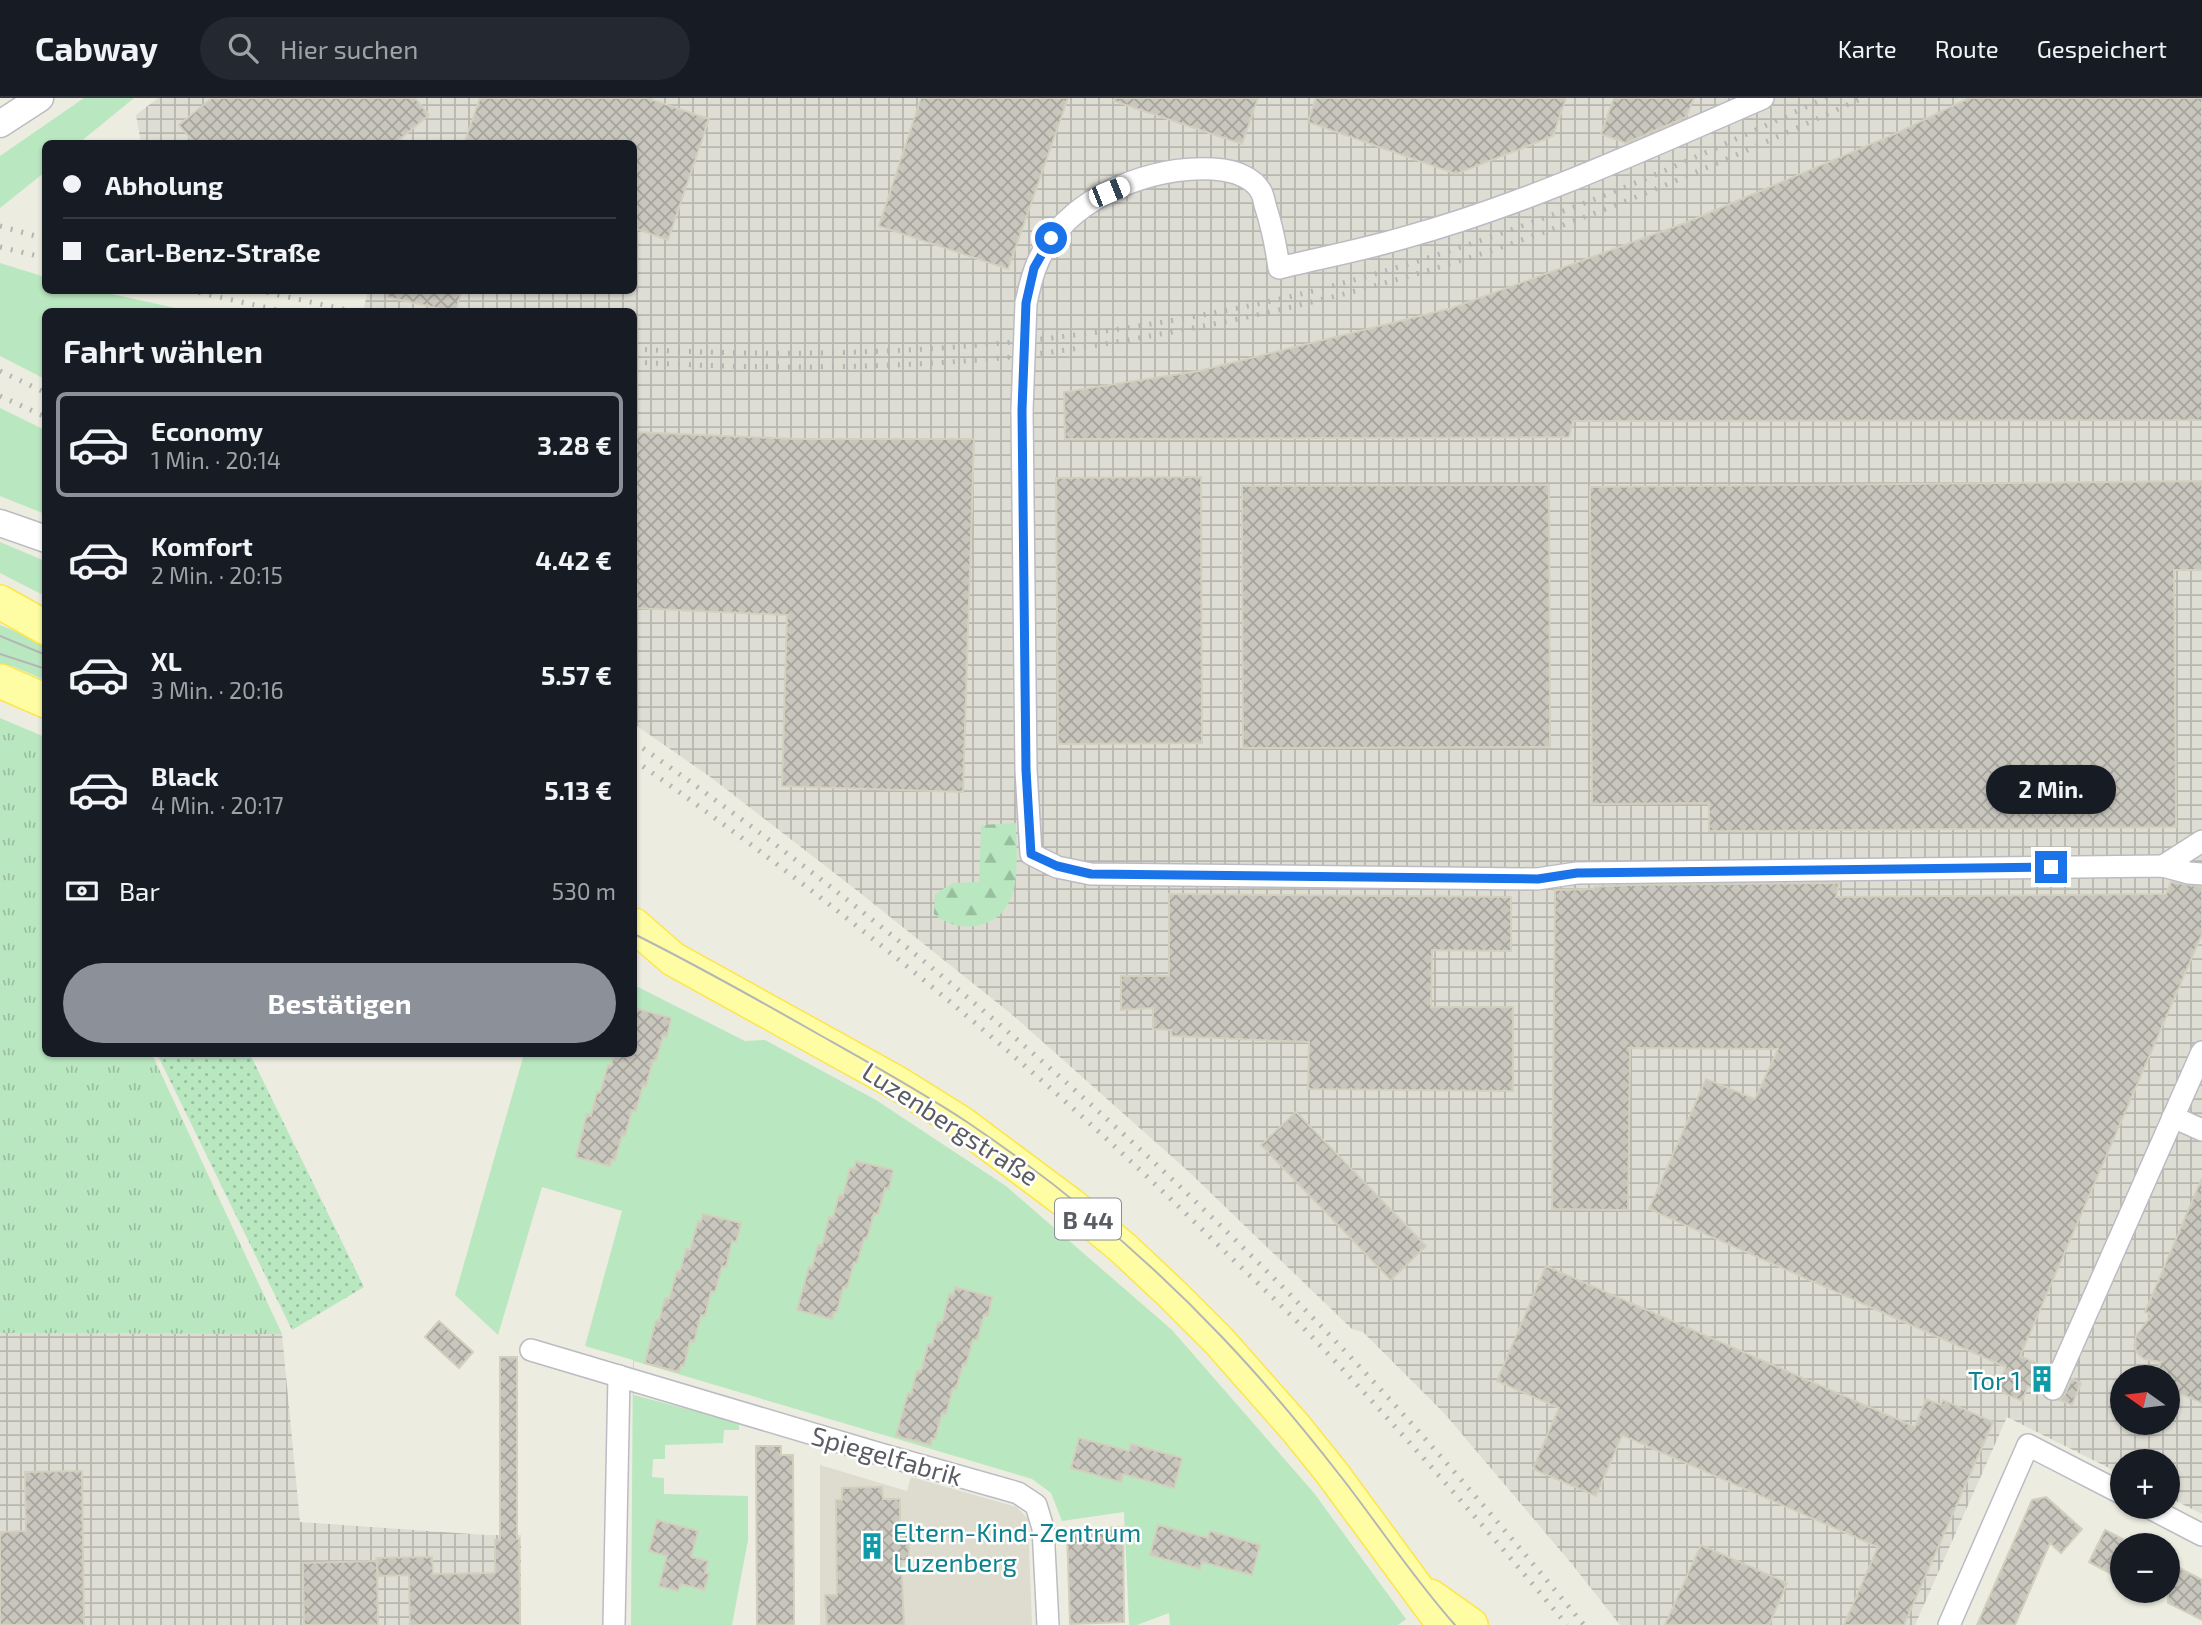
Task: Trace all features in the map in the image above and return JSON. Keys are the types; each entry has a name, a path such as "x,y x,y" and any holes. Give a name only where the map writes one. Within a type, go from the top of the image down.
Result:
{"main road":[{"path":"0,602 42,626"},
{"path":"0,681 42,699"},
{"name":"Luzenbergstraße","path":"637,928 673,959"},
{"name":"Luzenbergstraße","path":"637,948 673,959 897,1083 1021,1166 1112,1239 1219,1341 1296,1426 1444,1625"},
{"name":"Luzenbergstraße","path":"1413,1584 1471,1625"}],"street":[{"path":"0,124 40,98"},
{"path":"1763,98 1489,211 1403,238 1279,268 1274,233 1260,189 1244,176 1203,167 1154,174 1109,192 1079,211 1051,238 1034,268 1026,303 1022,410 1026,746 1031,854 1057,866 1091,874 1139,876 1538,879 1577,873 2163,866 2202,874"},
{"path":"0,523 42,538"},
{"path":"2163,866 2202,841"},
{"path":"2053,1389 2202,1052"},
{"path":"2173,1116 2202,1130"},
{"name":"Spiegelfabrik","path":"531,1350 877,1454 1018,1493 1035,1506 1043,1528 1048,1625"},
{"path":"614,1625 619,1376"},
{"path":"1949,1625 2028,1445 2110,1487"},
{"path":"2171,1519 2202,1535"}],"shaded area":[{"path":"158,98 2202,98 2202,1514 2180,1503 2180,1449 2110,1449 2110,1468 2007,1417 1915,1625 1620,1625 1444,1413 1363,1332 1352,1329 1188,1171 1015,1017 709,776 637,726 637,308 364,308 367,294 637,294 637,140 140,140 136,115"},
{"path":"0,1333 282,1334 300,1522 521,1535 521,1625 0,1625"},
{"path":"820,1465 907,1491 911,1477 1017,1507 1028,1519 1032,1625 820,1625"}],"green space":[{"path":"84,98 134,98 83,140 42,140 42,174 0,208 0,156"},
{"path":"0,263 42,276 42,294 112,294 175,308 42,308 42,377 0,356"},
{"path":"0,408 42,429 42,513 0,496"},
{"path":"0,542 42,560 42,594 0,573"},
{"path":"0,625 42,643 42,679 0,664"},
{"path":"0,718 42,736 42,1057 153,1057 282,1334 0,1333"},
{"path":"1016,823 1015,883 1005,909 994,919 967,927 955,925 934,914 935,894 953,883 979,882 981,825"},
{"path":"637,987 745,1041 765,1040 876,1100 1006,1186 1172,1330 1314,1493 1406,1619 1398,1625 1170,1625 1169,1613 1137,1625 1129,1625 1124,1512 1062,1521 1051,1493 1032,1479 634,1361 634,1395 739,1423 739,1430 724,1430 723,1443 665,1445 665,1459 653,1459 652,1477 664,1478 664,1494 748,1496 748,1540 732,1625 631,1625 633,1360 585,1346 622,1211 542,1187 498,1335 455,1295 523,1057 637,1057"},
{"path":"158,1057 251,1057 364,1287 292,1330"}],"building":[{"path":"212,98 415,98 429,115 399,140 192,140 179,125"},
{"path":"480,98 647,98 709,119 668,240 637,229 637,140 465,140"},
{"path":"921,98 1068,98 1008,269 879,226"},
{"path":"1114,98 1258,98 1242,144 1114,101"},
{"path":"1316,98 1566,98 1553,136 1456,174 1308,122"},
{"path":"1614,98 1694,98 1686,117 1626,143 1601,134"},
{"path":"1969,98 2202,98 2202,420 1573,421 1569,437 1065,439 1064,392 1199,371 1452,308 1685,223 1897,133"},
{"path":"387,294 461,294 456,308 437,308 387,297"},
{"path":"637,432 795,439 974,439 963,792 782,786 787,615 637,608"},
{"path":"1201,477 1202,743 1058,744 1056,478"},
{"path":"2202,481 2202,570 2174,570 2176,827 1709,831 1709,803 1592,804 1590,487"},
{"path":"1549,485 1550,747 1243,748 1242,486"},
{"path":"2171,882 2202,887 2202,934 2020,1356 2048,1368 2040,1392 2028,1386 2022,1401 1996,1390 2006,1367 1649,1209 1706,1079 1755,1099 1778,1049 1627,1048 1630,1049 1628,1210 1552,1209 1555,890 1631,885 1839,883 1836,897 2166,894"},
{"path":"1169,894 1511,897 1511,951 1432,950 1431,1007 1513,1007 1513,1091 1308,1089 1309,1042 1172,1036 1171,1030 1153,1029 1153,1008 1121,1010 1121,976 1169,976"},
{"path":"637,1009 671,1018 667,1037 663,1036 646,1086 643,1085 636,1111 632,1110 625,1136 622,1135 615,1160 612,1159 610,1166 576,1157 587,1114 591,1116 597,1092 600,1093 608,1065 611,1066 613,1057 637,1057"},
{"path":"1296,1112 1426,1246 1391,1280 1261,1145"},
{"path":"856,1161 893,1170 889,1189 885,1188 878,1214 874,1213 867,1239 864,1238 857,1263 854,1262 847,1288 843,1287 837,1312 834,1312 832,1319 797,1310 809,1267 812,1268 818,1245 822,1246 829,1217 833,1218 839,1195 843,1196 850,1168 854,1169"},
{"path":"2202,1178 2202,1403 2180,1393 2180,1365 2160,1365 2161,1362 2144,1359 2138,1354 2134,1346 2136,1336 2152,1315 2145,1312"},
{"path":"703,1214 741,1223 736,1242 732,1241 726,1267 722,1266 715,1292 711,1291 705,1316 701,1315 694,1342 690,1340 684,1366 681,1365 679,1372 645,1363 656,1320 659,1321 665,1298 669,1299 677,1271 680,1272 686,1249 690,1250 698,1221 701,1222"},
{"path":"1546,1266 1915,1427 1926,1399 1941,1405 1943,1400 1993,1422 1904,1625 1844,1625 1878,1547 1622,1435 1596,1496 1533,1469 1559,1408 1497,1381"},
{"path":"955,1287 992,1297 988,1316 984,1315 977,1340 973,1339 966,1365 963,1364 956,1389 953,1388 946,1414 942,1413 931,1445 896,1436 908,1393 911,1394 917,1371 921,1372 928,1344 932,1345 938,1322 942,1323 949,1294 953,1295"},
{"path":"439,1321 473,1352 459,1368 425,1337"},
{"path":"500,1357 517,1357 520,1625 410,1625 409,1575 378,1576 377,1562 378,1625 304,1625 303,1563 432,1557 433,1574 495,1573 495,1540 500,1540"},
{"path":"2072,1379 2081,1383 2072,1405 2060,1400"},
{"path":"1079,1438 1129,1451 1131,1444 1182,1458 1174,1488 1123,1474 1121,1482 1071,1468"},
{"path":"756,1446 781,1446 781,1455 793,1455 794,1625 757,1625"},
{"path":"82,1471 84,1625 0,1625 0,1532 26,1531 25,1472"},
{"name":"Eltern-Kind-Zentrum Luzenberg","path":"882,1487 883,1499 900,1499 900,1530 908,1530 909,1561 901,1561 904,1625 827,1625 825,1595 837,1595 836,1500 842,1500 842,1488"},
{"path":"2046,1497 2082,1529 2061,1553 2050,1543 2015,1625 1977,1625 2032,1500"},
{"path":"657,1520 698,1531 691,1557 708,1561 705,1573 709,1574 704,1590 681,1584 678,1591 659,1586 667,1556 649,1551"},
{"path":"1158,1525 1208,1538 1210,1531 1260,1545 1252,1575 1202,1562 1200,1569 1150,1555"},
{"path":"1123,1527 1124,1622 1070,1624 1067,1530"},
{"path":"2105,1530 2111,1533 2110,1573 2089,1562"},
{"path":"1701,1545 1787,1583 1769,1625 1665,1625"},
{"path":"2180,1568 2202,1580 2202,1620 2168,1603 2180,1603"}],"tram line":[{"path":"0,636 42,653"},
{"path":"0,654 42,668"},
{"path":"637,936 745,993 929,1098 1035,1170 1100,1222 1192,1306 1268,1388 1328,1460 1455,1625"}],"railway":[{"path":"637,349 852,352 997,344 1141,326 1256,304 1385,271 1511,230 1656,174 1826,98"},
{"path":"637,362 812,367 946,362 1073,349 1232,320 1384,283 1511,244 1663,186 1862,98"},
{"path":"0,226 42,238"},
{"path":"0,247 42,257"},
{"path":"206,294 268,308"},
{"path":"274,294 338,308"},
{"path":"0,371 42,391"},
{"path":"0,396 42,415"},
{"path":"637,744 822,880 914,953 1004,1028 1177,1184 1343,1349 1466,1485 1584,1625"},
{"path":"637,762 863,931 937,991 1081,1116 1293,1317 1444,1481 1567,1625"}],"place":[{"name":"Tor 1","path":"2042,1379"},
{"name":"Eltern-Kind-Zentrum Luzenberg","path":"872,1546"}],"route":[{"path":"1051,238 1034,268 1026,303 1022,410 1026,770 1031,854 1057,866 1091,874 1139,876 1538,879 1577,873 2051,867"}]}
